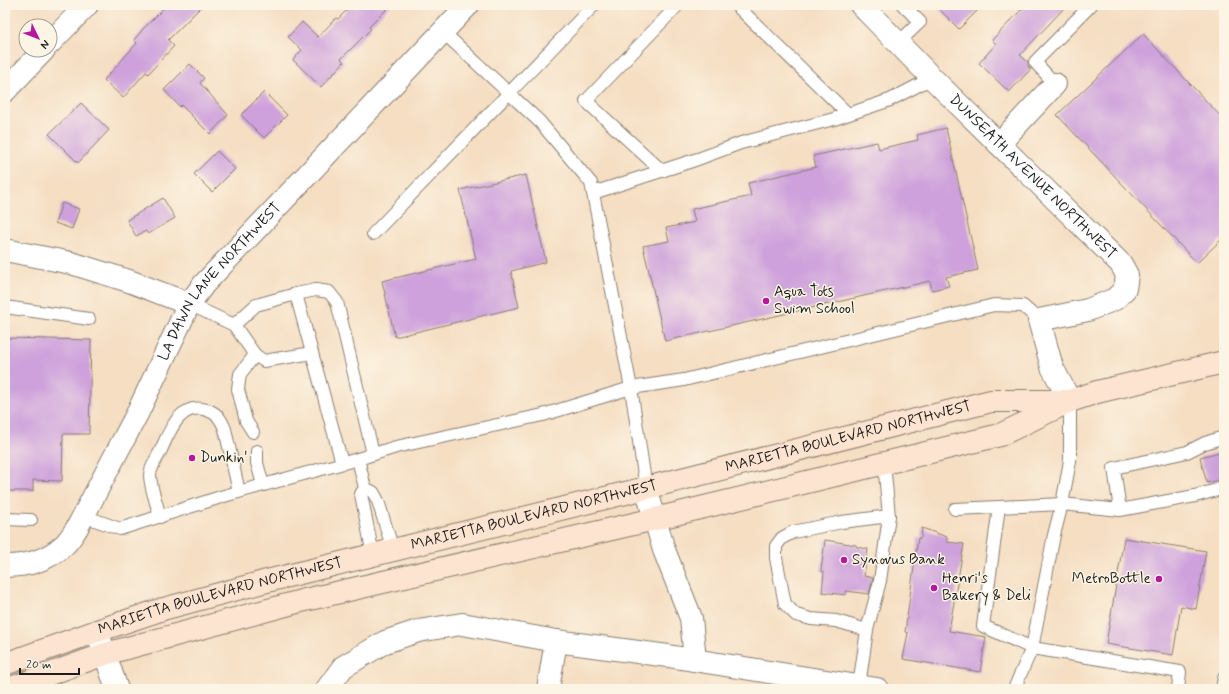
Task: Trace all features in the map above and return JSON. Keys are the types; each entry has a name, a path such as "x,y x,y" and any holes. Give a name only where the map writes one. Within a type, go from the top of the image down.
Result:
{"main road":[{"path":"8,689 105,654 301,601 655,519 1000,435 1070,400 1097,392 1224,362"},
{"name":"MARIETTA BOULEVARD NORTHWEST","path":"5,664 163,609 263,582 991,401 1070,400"}],"street":[{"path":"58,36 87,5"},
{"name":"LA DAWN LANE NORTHWEST","path":"5,566 40,561 65,545 84,516 137,414 189,304 204,284 468,5"},
{"name":"DUNSEATH AVENUE NORTHWEST","path":"861,5 932,78 1121,264 1127,275 1125,289 1115,299 1088,310 1039,320"},
{"path":"5,91 36,58"},
{"path":"999,144 1055,84"},
{"path":"5,250 71,263 129,281 189,304"},
{"path":"1039,320 1052,367 1070,400"},
{"path":"646,488 664,550 691,618 695,660"},
{"path":"327,689 343,667 385,642 418,631 462,624 556,641 695,660 868,688"},
{"path":"97,631 117,689"},
{"path":"548,689 556,641"}],"lane":[{"path":"373,234 594,5"},
{"path":"662,171 586,101 678,5"},
{"path":"736,5 848,114"},
{"path":"898,43 920,22 904,5"},
{"path":"1055,84 1035,62 1091,5"},
{"path":"442,32 540,122 591,183 631,388 646,488"},
{"path":"593,193 698,159 741,142 834,119 890,100 932,78"},
{"path":"234,325 256,305 316,290 329,292 337,302 373,454"},
{"path":"296,294 342,463"},
{"path":"189,304 234,325 255,355 264,361 312,352"},
{"path":"84,516 120,529 239,492 396,447 543,415 631,388 684,380 994,305 1023,306 1039,320"},
{"path":"5,307 89,319"},
{"path":"248,433 238,389 240,374 255,355"},
{"path":"1014,689 1032,648 1054,536 1062,504 1070,461 1070,400"},
{"path":"160,516 150,473 173,425 182,414 191,409 202,408 213,412 222,420 239,492"},
{"path":"1120,510 1114,468 1187,452 1205,443 1224,437"},
{"path":"255,455 263,485"},
{"path":"358,459 365,488 361,494 383,552"},
{"path":"868,688 867,630 880,581 888,516 884,463"},
{"path":"365,488 373,492 378,501 383,552"},
{"path":"955,509 1062,504 1120,510 1196,496 1224,488"},
{"path":"999,507 983,626 1032,648 1180,672 1178,689"},
{"path":"867,630 836,621 811,619 796,615 785,604 776,558 776,546 782,538 793,532 842,522 888,516"},
{"path":"5,519 31,520"},
{"path":"1222,689 1224,678"}],"building":[{"path":"167,5 203,5 168,40 174,46 148,74 146,72 123,98 104,80 137,43 134,40 143,29"},
{"path":"352,5 391,5 369,27 371,29 341,59 344,62 321,87 293,60 302,50 288,37 302,22 318,37 336,18 338,19"},
{"path":"935,5 983,5 959,29"},
{"path":"1026,5 1067,5 1020,55 1028,62 1028,67 1031,69 1009,92 979,63 996,44 992,40"},
{"path":"1143,34 1224,120 1224,237 1197,263 1057,115"},
{"path":"190,64 204,78 200,83 228,115 210,134 181,105 180,107 164,90"},
{"path":"264,92 287,115 264,138 241,115"},
{"path":"81,103 109,130 78,163 49,134"},
{"path":"946,128 978,270 946,277 949,286 932,290 930,281 665,341 643,246 669,241 666,228 695,222 692,209 751,196 748,183 816,167 813,156 877,142 879,149 918,140 917,135"},
{"path":"217,151 235,169 212,192 194,174"},
{"path":"526,175 546,262 511,271 519,307 395,337 382,281 476,259 460,190"},
{"path":"163,198 175,218 148,234 146,231 136,236 127,220"},
{"path":"62,203 79,209 72,229 55,223"},
{"path":"5,338 91,340 89,434 63,434 62,481 33,480 33,491 5,491"},
{"path":"1224,451 1224,479 1207,483 1200,457"},
{"name":"Henri's Bakery & Deli","path":"922,528 947,537 947,542 964,544 949,631 986,637 980,672 903,659 908,633 905,632 918,538 921,538"},
{"name":"MetroBottle","path":"1124,538 1206,551 1196,609 1181,606 1173,655 1106,644"},
{"name":"Synovus Bank","path":"825,540 856,545 857,547 868,549 864,576 873,578 869,594 846,591 846,595 822,592 824,572 821,571"}],"place":[{"name":"Aqua Tots Swim School","path":"766,301"},
{"name":"Dunkin'","path":"192,458"},
{"name":"Synovus Bank","path":"844,560"},
{"name":"MetroBottle","path":"1159,579"},
{"name":"Henri's Bakery & Deli","path":"934,588"}]}
